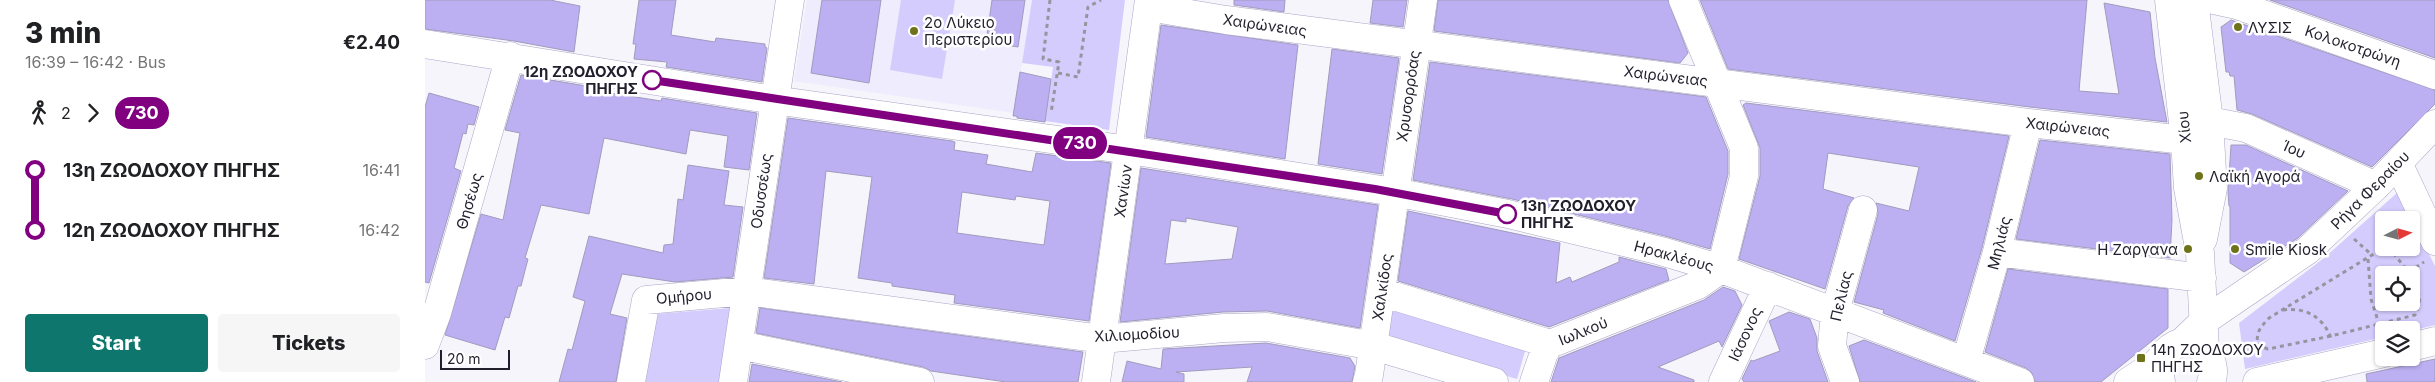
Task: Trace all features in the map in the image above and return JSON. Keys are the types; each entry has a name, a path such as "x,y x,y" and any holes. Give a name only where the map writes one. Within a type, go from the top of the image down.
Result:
{"street":[{"name":"Οδυσσέως","path":"733,382 790,0"},
{"name":"Χρυσορρόας","path":"1394,192 1423,0"},
{"path":"1683,0 1744,148 1744,176 1721,269"},
{"name":"Χίου","path":"2169,0 2185,140 2188,188 2201,266 2205,321"},
{"name":"Χίου","path":"2195,0 2209,121 2213,188 2201,266"},
{"name":"Κολοκοτρώνη","path":"2214,0 2237,5 2435,75"},
{"name":"Χαιρώνειας","path":"1148,3 1226,20 2028,123 2185,140"},
{"name":"Χανίων","path":"1096,382 1148,3"},
{"name":"Ηρακλέους","path":"425,44 510,56 774,100 1129,150 1394,192 1508,214 1661,251 1721,269 2020,382"},
{"name":"Θησέως","path":"425,344 431,311 510,56"},
{"name":"Ίου","path":"2209,121 2246,128 2376,186"},
{"name":"Μηλιάς","path":"1966,361 1997,252 2028,123"},
{"name":"Ρήγα Φεραίου","path":"2128,382 2160,372 2167,351 2193,347 2205,321 2309,250 2376,186 2435,124"},
{"path":"2398,163 2435,241"},
{"name":"Χαλκίδος","path":"1367,382 1374,346 1394,192"},
{"name":"Πελίας","path":"1845,382 1832,346 1835,312 1863,210"},
{"path":"1997,252 2201,266"},
{"name":"Ιωλκού","path":"1381,292 1550,344 1698,284 1721,269"},
{"name":"Ιάσονος","path":"1723,382 1768,286"},
{"name":"Χιλιομοδίου","path":"747,291 1102,339 1224,328 1267,327 1374,346 1494,382"},
{"name":"Ομήρου","path":"631,382 646,300 747,291"},
{"path":"2420,345 2435,341"},
{"path":"1534,382 1544,353 1550,344"},
{"path":"739,345 920,382"},
{"path":"2193,347 2213,366 2211,382"},
{"path":"2257,382 2316,376 2375,356"}],"path":[{"path":"1047,138 1059,62 1043,59 1050,0"},
{"path":"1058,73 1078,77 1088,7 1101,0"},
{"path":"2375,325 2268,349 2259,346 2256,338 2260,328 2280,310 2381,252 2394,254 2404,266"},
{"path":"2368,259 2371,299 2378,321"},
{"path":"2280,310 2301,310 2313,314 2321,320 2331,336"},
{"path":"2390,321 2415,314 2417,311"}],"shaded area":[{"name":"2ο Λύκειο Περιστερίου","path":"807,0 1032,0 1014,113 794,81"},
{"path":"901,0 955,0 942,79 890,70"},
{"path":"1032,0 1125,0 1109,130 1045,121 1053,67 1022,63"},
{"path":"2398,192 2408,211 2377,211"},
{"path":"2375,213 2375,256 2420,256 2420,236 2435,266 2435,325 2420,329 2420,321 2375,321 2375,339 2245,369 2239,323 2324,258"},
{"path":"731,308 719,382 644,382 655,314"},
{"path":"1393,310 1526,348 1517,379 1384,341"}],"building":[{"path":"425,0 550,0 580,6 574,52 514,41 425,29"},
{"path":"639,0 676,0 671,35 715,42 716,38 765,44 767,48 762,82 666,67 667,62 634,59 636,44 633,44"},
{"path":"822,0 881,0 869,83 811,73"},
{"path":"992,0 1025,0 1018,47 986,42"},
{"path":"1234,0 1285,0 1284,12 1234,5"},
{"path":"1373,0 1407,0 1403,27 1370,23"},
{"path":"1438,0 1668,0 1688,53 1680,63 1434,31"},
{"path":"1700,0 2087,0 2079,91 2119,94 2104,3 2150,12 2155,58 2167,122 2030,107 1728,69"},
{"path":"2270,0 2435,0 2435,58"},
{"path":"2231,20 2435,90 2435,104 2372,167 2252,114 2237,110 2234,76 2230,76 2229,72 2226,72 2221,27"},
{"path":"1161,25 1298,45 1285,159 1146,137"},
{"path":"1332,49 1399,58 1382,174 1318,164"},
{"path":"1430,62 1706,97 1728,151 1728,174 1710,249 1665,236 1512,199 1413,180"},
{"path":"1020,72 1051,79 1045,122 1013,116"},
{"path":"521,75 592,87 591,90 661,101 662,98 757,113 749,170 724,167 728,136 690,130 686,154 604,138 589,214 541,205 525,258 528,259 521,286 518,286 509,318 505,317 495,350 445,335 481,214 503,220 520,133 505,130"},
{"path":"429,93 479,107 474,125 468,124 466,134 463,133 454,168 461,171 429,283 425,282 425,107"},
{"path":"1746,103 2009,136 1982,248 1955,341 1883,313 1884,310 1854,302 1878,214 1876,203 1909,211 1919,167 1828,153 1823,189 1854,198 1848,206 1825,289 1739,259 1760,176 1760,148 1743,105"},
{"path":"788,118 952,141 955,142 954,150 988,155 986,164 1032,172 1036,153 1111,163 1089,321 954,303 955,295 892,286 892,283 858,278 872,177 826,171 814,284 764,278","holes":["962,192 1015,200 1016,196 1050,201 1044,245 957,233"]},
{"path":"2040,140 2170,154 2172,220 2170,258 2016,239"},
{"path":"2231,145 2246,145 2348,191 2298,238 2244,272 2230,263 2230,206 2228,192"},
{"path":"688,165 729,171 724,205 743,207 733,277 675,282 622,274 610,314 627,318 616,382 559,382 568,349 572,350 585,301 573,297 589,236 663,253 664,245 673,244 678,199 683,200"},
{"path":"1141,168 1378,205 1360,328 1267,311 1223,312 1120,322","holes":["1186,218 1238,227 1232,259 1165,264 1171,220 1186,222"]},
{"path":"1408,211 1560,243 1556,283 1570,277 1572,282 1619,262 1619,257 1666,269 1669,280 1549,327 1398,281"},
{"path":"2008,269 2168,289 2168,328 2101,382 2035,382 2032,373 2026,368 1985,352"},
{"path":"1723,287 1735,291 1742,305 1722,347 1719,341 1658,367 1694,380 1694,382 1551,382 1559,358 1704,300"},
{"path":"760,308 1083,352 1078,382 1006,382 931,371 923,367 756,333"},
{"path":"1789,312 1810,319 1817,338 1817,351 1828,382 1744,382 1742,379 1751,360 1753,361 1780,351 1769,321"},
{"path":"1864,340 1976,382 1860,382 1849,346"},
{"path":"1266,343 1350,358 1355,366 1352,382 1247,382 1252,367 1176,372 1184,374 1184,382 1122,382 1127,361 1161,369 1163,349"},
{"path":"2435,359 2435,382 2367,382 2366,374 2403,366 2420,366 2420,362"},
{"path":"752,364 842,382 749,382"}],"bus line":[{"name":"730","path":"652,80 774,100 1129,150 1394,192 1507,214"}],"place":[{"name":"ΛΥΣΙΣ","path":"2238,27"},
{"name":"2ο Λύκειο Περιστερίου","path":"914,31"},
{"name":"12η ΖΩΟΔΟΧΟΥ ΠΗΓΗΣ","path":"652,80"},
{"name":"Λαϊκή Αγορά","path":"2199,176"},
{"name":"13η ΖΩΟΔΟΧΟΥ ΠΗΓΗΣ","path":"1507,214"},
{"name":"Η Ζαργανα","path":"2188,249"},
{"name":"Smile Kiosk","path":"2235,249"},
{"name":"14η ΖΩΟΔΟΧΟΥ ΠΗΓΗΣ","path":"2141,358"}]}
